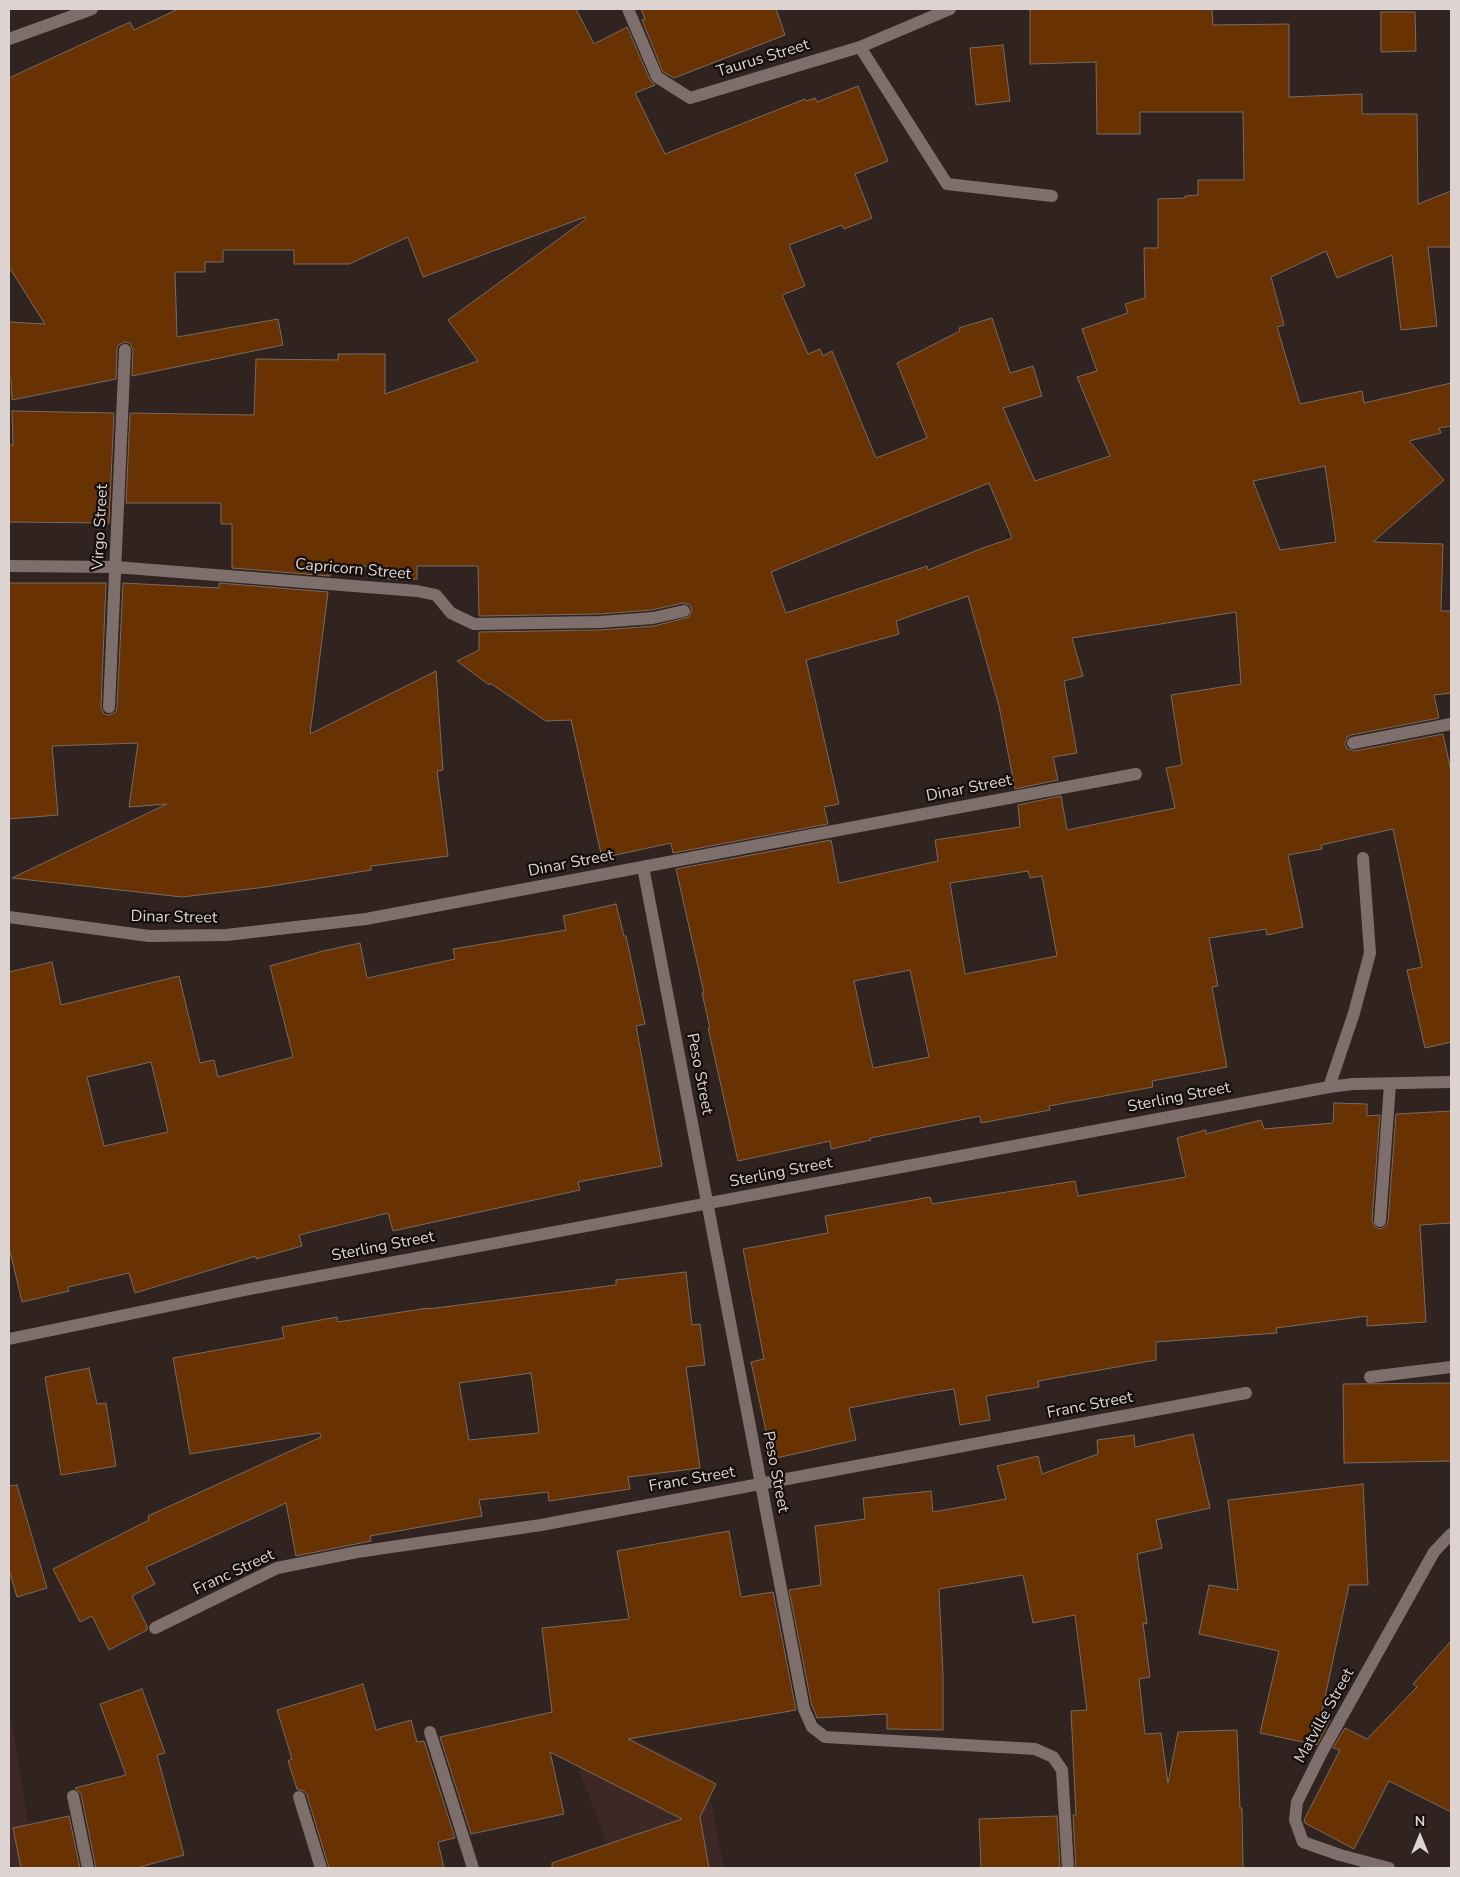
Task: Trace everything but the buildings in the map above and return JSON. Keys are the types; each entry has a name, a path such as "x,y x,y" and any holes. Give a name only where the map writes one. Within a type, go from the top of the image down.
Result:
{"street":[{"path":"9,39 92,9"},
{"name":"Taurus Street","path":"628,9 657,77 690,98 860,47 950,9"},
{"path":"860,47 947,184 1052,196"},
{"name":"Virgo Street","path":"109,706 125,350"},
{"name":"Capricorn Street","path":"9,566 115,567 417,591 436,595 451,613 474,624 600,622 653,618 684,611"},
{"path":"1353,742 1451,724"},
{"name":"Dinar Street","path":"9,917 149,936 226,935 366,919 1136,774"},
{"path":"1329,1087 1354,1013 1370,953 1363,858"},
{"name":"Peso Street","path":"643,867 804,1709 812,1727 825,1737 1035,1749 1053,1757 1062,1770 1068,1868"},
{"path":"1380,1221 1390,1084 1451,1082"},
{"name":"Sterling Street","path":"9,1339 250,1289 1329,1087 1353,1084 1390,1084"},
{"path":"1370,1377 1451,1367"},
{"name":"Franc Street","path":"155,1628 277,1568 356,1552 541,1524 1246,1393"},
{"name":"Matville Street","path":"1389,1868 1340,1856 1304,1842 1295,1820 1297,1802 1322,1752 1434,1552 1451,1534"},
{"path":"430,1732 472,1868"},
{"path":"73,1796 88,1868"},
{"path":"299,1797 322,1868"}],"shaded area":[{"path":"550,1696 706,1776 724,1868 617,1868"},
{"path":"9,1722 12,1723 35,1868 9,1868"}]}
